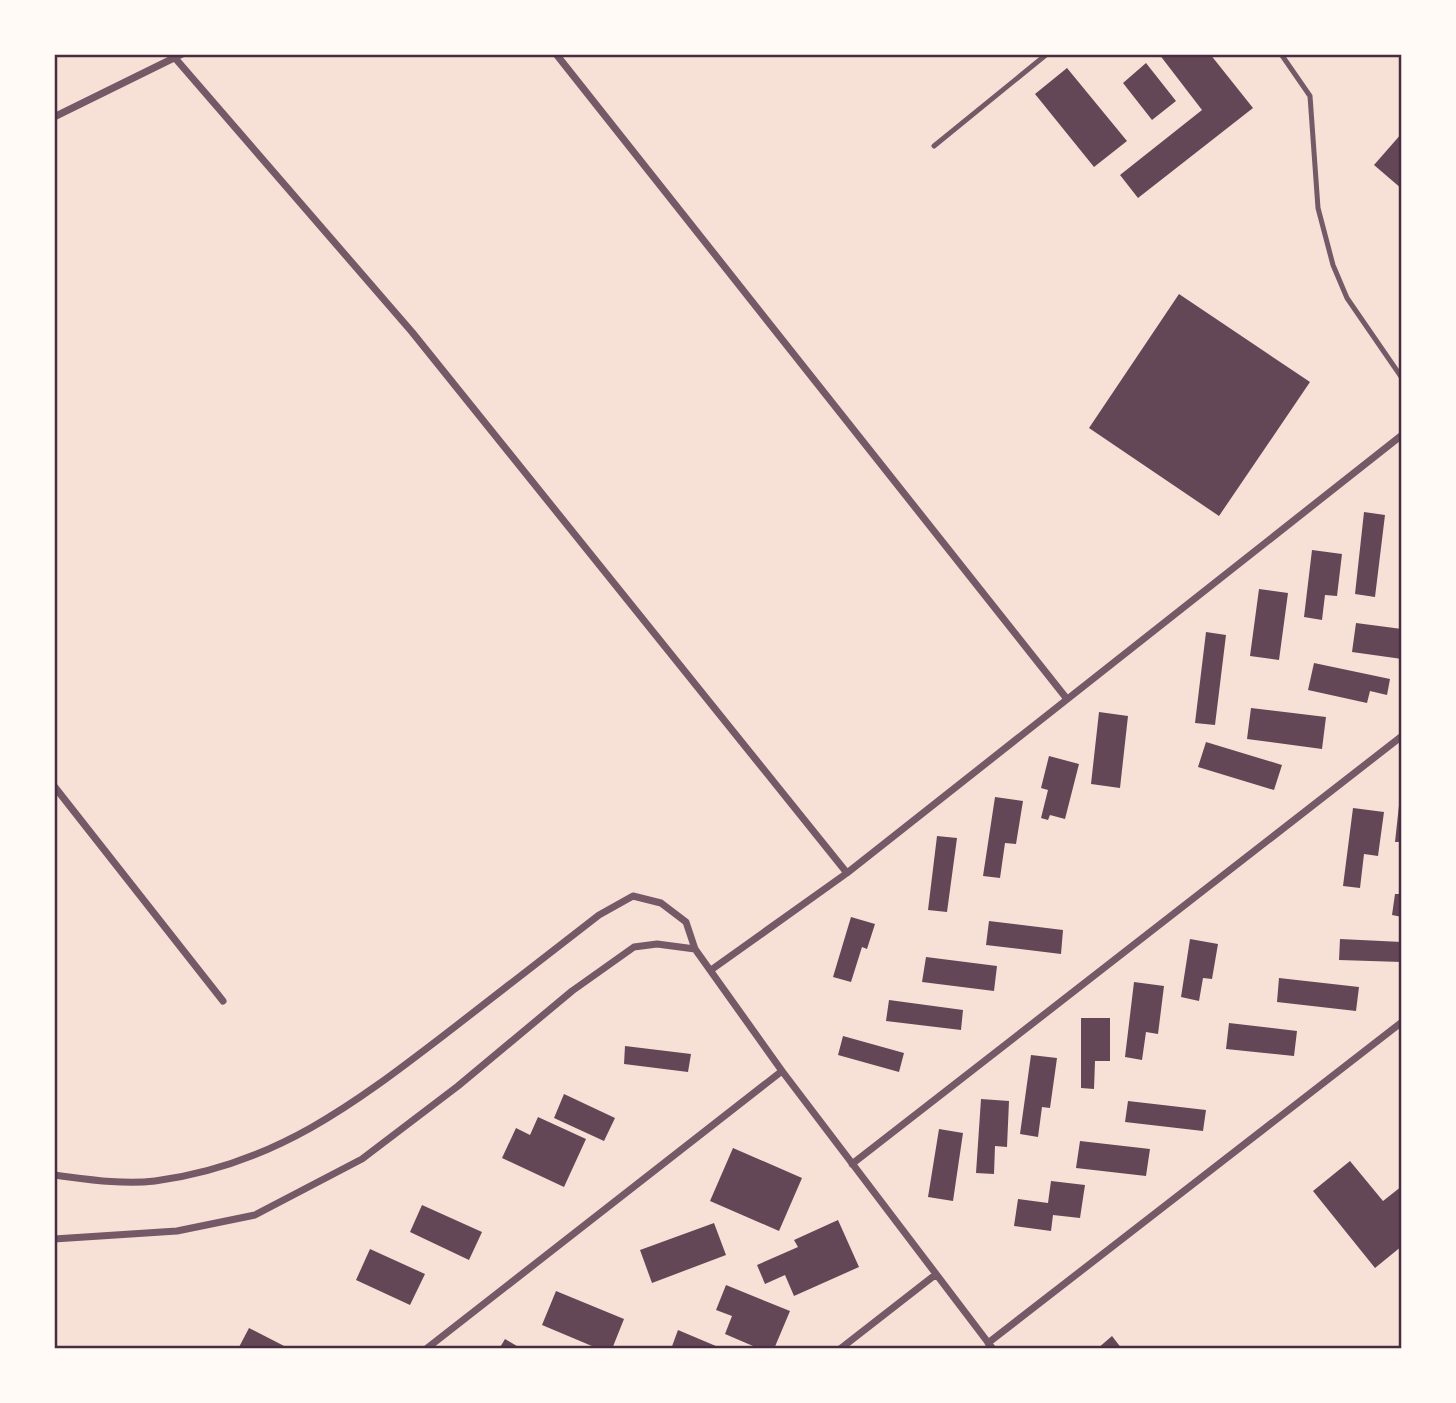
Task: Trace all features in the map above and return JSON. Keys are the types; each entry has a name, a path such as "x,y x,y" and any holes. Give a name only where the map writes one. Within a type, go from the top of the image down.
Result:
{"street":[{"path":"556,54 1067,699"},
{"path":"54,117 179,56 412,332 847,873"},
{"path":"712,970 847,873 1402,435"},
{"path":"852,1164 1402,736"},
{"path":"54,786 223,1001"},
{"path":"54,1175 151,1181 199,1173 276,1147 314,1129 359,1099 599,915 633,896 661,903 686,922 695,949 782,1071 991,1346 1402,1022"},
{"path":"54,1239 177,1230 255,1215 362,1159 458,1086 572,991 634,947 657,944 695,949"},
{"path":"426,1349 782,1071"},
{"path":"841,1349 935,1275"}],"lane":[{"path":"934,146 1047,54"},
{"path":"1281,54 1310,96 1318,208 1333,265 1347,298 1402,378"}],"building":[{"path":"1159,54 1210,54 1253,108 1138,198 1120,175 1202,110"},
{"path":"1146,63 1176,101 1152,120 1123,83"},
{"path":"1067,68 1127,141 1094,167 1035,94"},
{"path":"1402,133 1402,189 1374,165"},
{"path":"1179,294 1310,382 1219,516 1089,428"},
{"path":"1364,512 1385,515 1375,597 1355,594"},
{"path":"1312,550 1342,554 1337,596 1325,595 1322,620 1304,617"},
{"path":"1259,589 1288,593 1279,660 1250,656"},
{"path":"1356,623 1402,629 1402,659 1352,652"},
{"path":"1206,632 1226,635 1215,725 1195,723"},
{"path":"1314,663 1390,679 1387,695 1370,691 1367,703 1308,690"},
{"path":"1251,708 1326,717 1322,749 1247,739"},
{"path":"1099,712 1128,716 1120,788 1091,784"},
{"path":"1206,742 1282,765 1274,790 1198,767"},
{"path":"1049,756 1079,764 1065,819 1050,815 1048,820 1041,818 1048,790 1041,788"},
{"path":"1400,796 1402,842 1395,842"},
{"path":"995,797 1023,801 1016,844 1005,843 1000,878 983,876"},
{"path":"1353,808 1384,812 1378,856 1364,854 1360,888 1343,886"},
{"path":"937,836 957,838 947,912 928,910"},
{"path":"1395,894 1402,894 1402,917 1392,915"},
{"path":"851,917 875,924 867,949 862,947 851,982 833,977"},
{"path":"989,921 1063,930 1061,954 986,945"},
{"path":"1190,939 1218,944 1212,979 1203,978 1199,1001 1181,997"},
{"path":"1340,939 1402,942 1402,962 1339,960"},
{"path":"926,957 997,966 994,991 922,982"},
{"path":"1279,978 1359,987 1356,1011 1277,1002"},
{"path":"1134,982 1164,986 1158,1034 1146,1032 1142,1060 1125,1057"},
{"path":"889,1000 963,1010 961,1030 886,1021"},
{"path":"1081,1018 1110,1018 1110,1061 1095,1061 1094,1089 1081,1088"},
{"path":"1229,1023 1297,1031 1294,1056 1226,1049"},
{"path":"843,1036 904,1053 899,1072 838,1055"},
{"path":"625,1046 691,1054 688,1072 624,1064"},
{"path":"1031,1055 1057,1058 1050,1108 1042,1107 1038,1137 1020,1134"},
{"path":"564,1094 615,1118 604,1141 554,1118"},
{"path":"981,1099 1009,1101 1007,1147 995,1146 994,1174 976,1173"},
{"path":"1128,1101 1206,1110 1203,1131 1125,1122"},
{"path":"538,1117 586,1139 564,1187 502,1158 516,1128 530,1135"},
{"path":"939,1129 963,1133 953,1201 928,1197"},
{"path":"1080,1141 1150,1149 1146,1176 1076,1168"},
{"path":"733,1148 802,1178 779,1231 710,1201"},
{"path":"1350,1161 1383,1201 1402,1186 1402,1246 1375,1268 1313,1191"},
{"path":"1051,1181 1085,1185 1080,1218 1053,1215 1051,1231 1014,1226 1018,1199 1048,1203"},
{"path":"422,1205 482,1232 469,1260 410,1232"},
{"path":"838,1220 859,1267 794,1296 785,1275 765,1284 757,1265 798,1247 794,1240"},
{"path":"714,1223 726,1255 652,1283 640,1250"},
{"path":"370,1249 425,1274 410,1305 356,1280"},
{"path":"726,1285 790,1311 774,1349 760,1349 725,1334 732,1316 716,1310"},
{"path":"556,1291 624,1319 612,1349 599,1349 542,1325"},
{"path":"249,1328 290,1349 238,1349"},
{"path":"678,1330 723,1349 671,1349"},
{"path":"1112,1336 1122,1349 1097,1349"},
{"path":"505,1339 522,1349 499,1349"}]}
